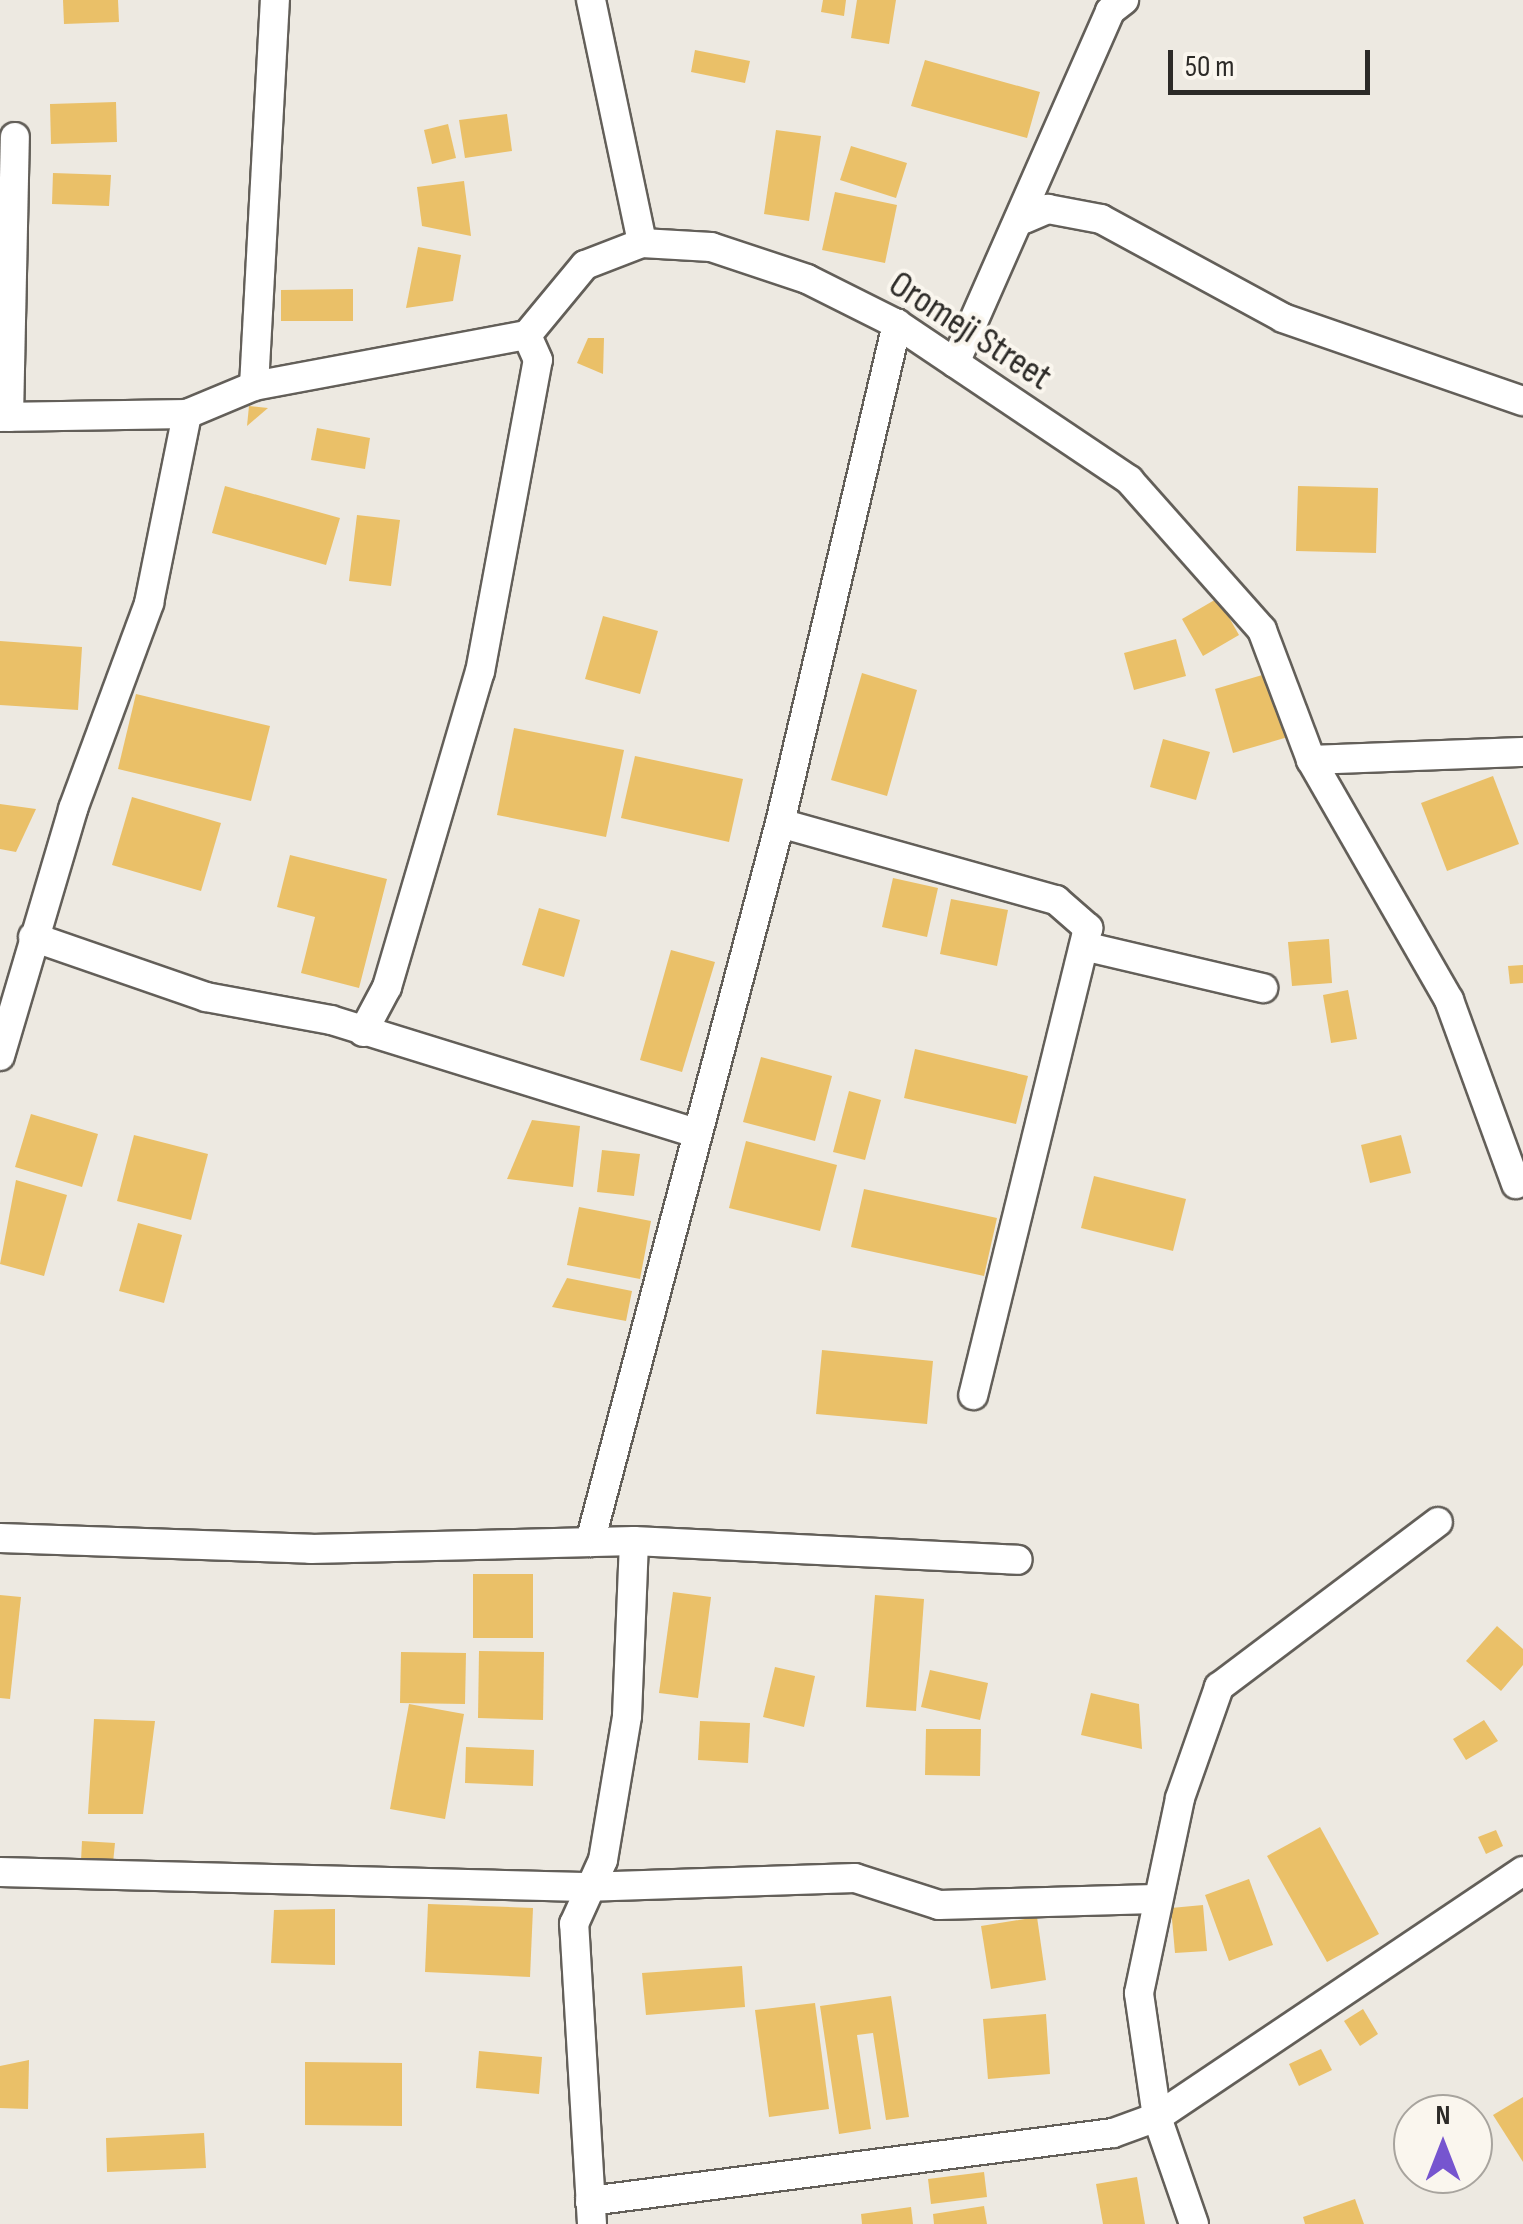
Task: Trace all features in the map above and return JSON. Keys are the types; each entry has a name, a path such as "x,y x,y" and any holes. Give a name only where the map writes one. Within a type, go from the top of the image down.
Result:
{"street":[{"path":"254,386 275,0"},
{"path":"590,0 642,242"},
{"path":"954,363 1024,219 1110,11 1124,0"},
{"path":"15,137 5,417 186,414 254,386 527,335 538,360 480,672 387,987 363,1032"},
{"path":"1024,219 1048,209 1101,219 1283,318 1523,401"},
{"name":"Oromeji Street","path":"527,335 585,265 642,242 711,248 807,279 897,324 1129,480 1262,630 1311,760 1449,1000 1516,1184"},
{"path":"590,1542 693,1132 780,823 897,324"},
{"path":"0,1056 20,948 148,603 186,414"},
{"path":"1311,760 1468,761 1523,752"},
{"path":"780,823 1056,900 1076,909 1088,947 973,1395"},
{"path":"1088,947 1262,988"},
{"path":"20,948 206,997 363,1032 693,1132"},
{"path":"1194,2224 1157,2116 1138,1993 1155,1899 1219,1686 1438,1522"},
{"path":"0,1538 310,1549 634,1541 1018,1560"},
{"path":"634,1541 627,1716 603,1860 584,1886 574,1924 591,2212 1113,2133 1157,2116 1523,1871"},
{"path":"0,1872 584,1886 855,1878 940,1905 1155,1899"}],"building":[{"path":"63,0 118,0 119,22 64,24"},
{"path":"823,0 846,0 844,16 821,12"},
{"path":"857,0 896,0 889,44 851,38"},
{"path":"695,50 750,61 745,83 691,72"},
{"path":"925,60 1040,92 1027,138 911,106"},
{"path":"116,102 117,142 51,144 50,104"},
{"path":"507,114 512,151 465,158 459,120"},
{"path":"448,124 456,158 432,164 424,130"},
{"path":"776,130 821,136 809,221 764,214"},
{"path":"851,146 907,163 896,198 840,180"},
{"path":"53,173 111,175 109,206 52,204"},
{"path":"464,181 471,236 422,226 417,187"},
{"path":"835,192 897,205 885,263 822,250"},
{"path":"418,247 461,255 453,301 406,308"},
{"path":"353,289 353,321 281,321 281,290"},
{"path":"588,338 604,338 603,374 577,363"},
{"path":"249,406 268,408 247,426"},
{"path":"317,428 370,438 365,469 311,460"},
{"path":"225,486 340,518 326,565 212,533"},
{"path":"1298,486 1378,488 1376,553 1296,551"},
{"path":"357,515 400,520 391,586 349,581"},
{"path":"1218,598 1239,635 1203,656 1182,619"},
{"path":"603,616 658,631 640,694 585,679"},
{"path":"1176,639 1186,676 1134,690 1124,653"},
{"path":"0,641 82,647 78,710 0,705"},
{"path":"862,673 917,690 887,796 831,780"},
{"path":"1269,673 1288,737 1233,753 1215,689"},
{"path":"136,694 270,726 251,801 118,769"},
{"path":"514,728 624,750 606,837 497,815"},
{"path":"1163,739 1210,752 1196,800 1150,787"},
{"path":"635,756 743,779 729,842 621,818"},
{"path":"1493,776 1519,844 1447,871 1421,803"},
{"path":"132,797 221,823 201,891 112,865"},
{"path":"0,804 36,809 16,852 0,849"},
{"path":"290,855 387,879 359,988 301,973 315,917 277,907"},
{"path":"893,878 938,888 927,937 882,927"},
{"path":"951,899 1008,910 997,966 940,954"},
{"path":"539,908 580,920 564,977 522,965"},
{"path":"1329,939 1332,983 1292,986 1288,942"},
{"path":"671,950 715,962 682,1072 640,1060"},
{"path":"1523,965 1523,983 1510,984 1508,966"},
{"path":"1348,990 1357,1039 1331,1043 1323,995"},
{"path":"915,1049 1028,1076 1016,1124 904,1098"},
{"path":"761,1057 832,1076 815,1141 743,1122"},
{"path":"849,1091 881,1100 865,1160 833,1152"},
{"path":"31,1114 98,1134 82,1187 15,1167"},
{"path":"532,1120 580,1126 573,1187 507,1179"},
{"path":"134,1135 208,1154 191,1220 117,1201"},
{"path":"1401,1135 1411,1173 1370,1183 1361,1145"},
{"path":"746,1141 837,1165 820,1231 729,1208"},
{"path":"602,1150 640,1154 634,1196 597,1192"},
{"path":"1094,1176 1186,1199 1173,1251 1081,1228"},
{"path":"16,1180 67,1195 44,1276 0,1264"},
{"path":"864,1189 997,1218 984,1276 851,1247"},
{"path":"579,1207 651,1221 640,1279 567,1265"},
{"path":"138,1223 182,1235 164,1303 119,1291"},
{"path":"567,1278 632,1291 626,1321 552,1307"},
{"path":"822,1350 933,1361 927,1424 816,1414"},
{"path":"473,1574 533,1574 533,1638 473,1638"},
{"path":"673,1592 711,1597 698,1698 659,1693"},
{"path":"0,1595 21,1597 10,1699 0,1698"},
{"path":"875,1595 924,1599 916,1711 866,1707"},
{"path":"1497,1626 1523,1649 1523,1665 1501,1691 1466,1661"},
{"path":"479,1651 544,1652 543,1720 478,1718"},
{"path":"401,1652 466,1653 465,1704 400,1703"},
{"path":"775,1667 815,1676 804,1727 763,1717"},
{"path":"930,1670 988,1683 980,1720 921,1707"},
{"path":"1091,1693 1139,1704 1142,1749 1081,1735"},
{"path":"409,1704 464,1714 445,1819 390,1809"},
{"path":"94,1719 155,1721 143,1814 88,1814"},
{"path":"1484,1720 1498,1741 1466,1760 1453,1739"},
{"path":"700,1721 750,1723 748,1763 698,1760"},
{"path":"926,1729 981,1729 980,1776 925,1775"},
{"path":"466,1747 534,1750 533,1786 465,1783"},
{"path":"1320,1827 1379,1934 1327,1962 1267,1856"},
{"path":"1496,1830 1503,1846 1486,1854 1478,1837"},
{"path":"82,1841 115,1843 113,1863 81,1861"},
{"path":"1249,1879 1273,1945 1229,1961 1205,1895"},
{"path":"428,1904 533,1908 530,1977 425,1972"},
{"path":"1203,1905 1207,1951 1175,1953 1171,1908"},
{"path":"335,1909 335,1965 271,1963 274,1910"},
{"path":"1037,1917 1046,1980 991,1989 981,1926"},
{"path":"742,1966 745,2007 646,2015 642,1973"},
{"path":"891,1996 909,2117 886,2120 873,2033 857,2035 871,2129 839,2134 820,2006"},
{"path":"815,2003 829,2109 769,2117 755,2010"},
{"path":"1363,2009 1378,2034 1360,2046 1344,2021"},
{"path":"1046,2014 1050,2074 988,2079 983,2019"},
{"path":"1321,2049 1332,2070 1299,2086 1289,2064"},
{"path":"479,2051 542,2057 539,2094 476,2088"},
{"path":"29,2060 28,2109 0,2108 0,2066"},
{"path":"305,2062 402,2063 402,2126 305,2125"},
{"path":"1523,2097 1523,2162 1493,2115"},
{"path":"204,2133 206,2168 107,2172 106,2138"},
{"path":"984,2172 987,2197 931,2204 928,2179"},
{"path":"1137,2177 1145,2224 1103,2224 1096,2184"},
{"path":"1355,2199 1364,2224 1305,2224 1303,2217"},
{"path":"984,2206 987,2224 934,2224 933,2214"},
{"path":"911,2207 913,2224 862,2224 861,2214"}]}
